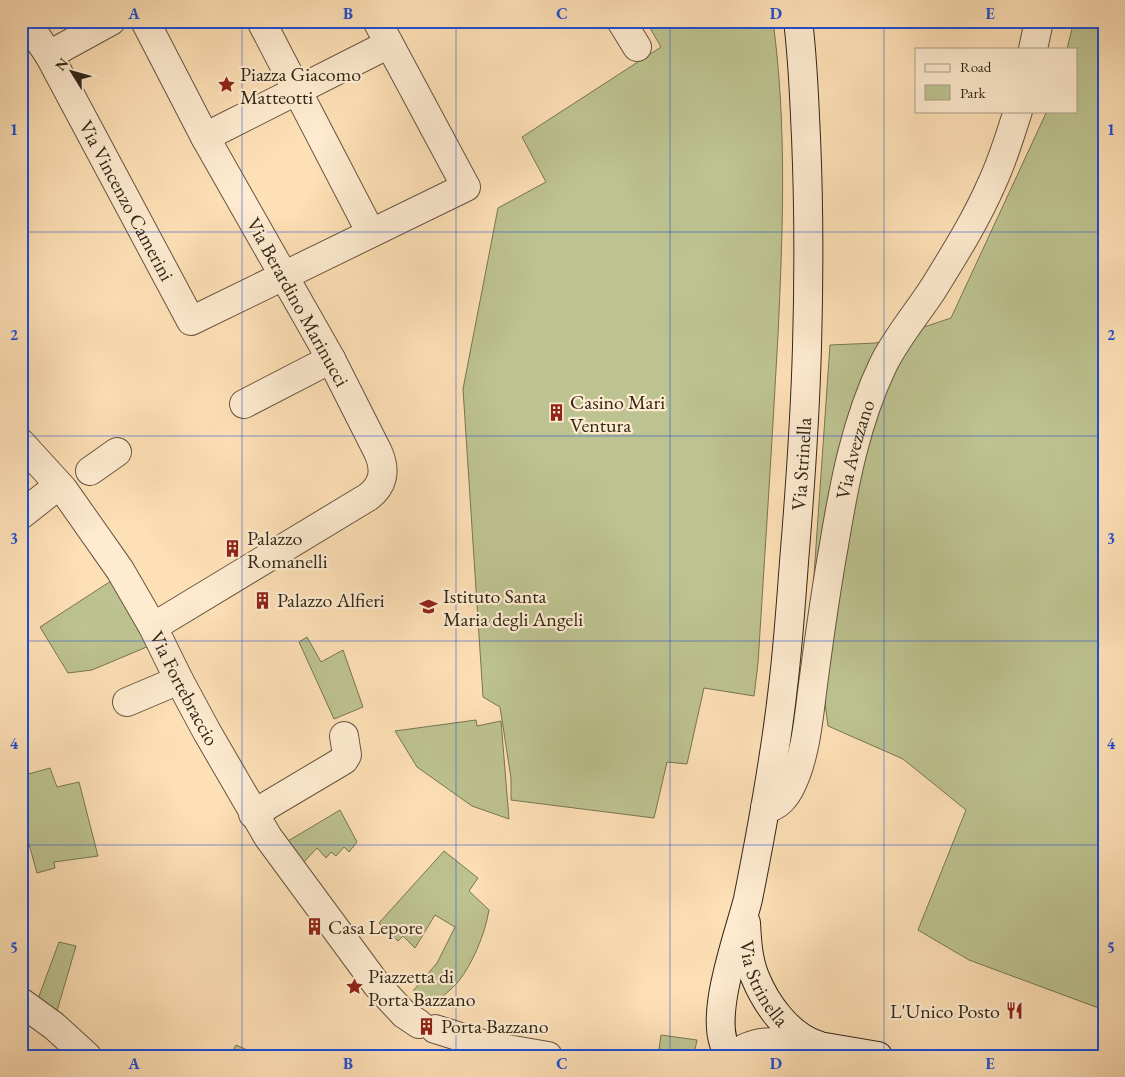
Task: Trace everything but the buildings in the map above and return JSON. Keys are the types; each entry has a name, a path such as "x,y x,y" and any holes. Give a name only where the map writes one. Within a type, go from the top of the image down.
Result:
{"street":[{"name":"Via Vincenzo Camerini","path":"26,21 49,55 191,321 285,276"},
{"path":"49,55 111,21"},
{"path":"145,21 205,137 298,90 383,32 466,187 285,276"},
{"path":"261,21 371,233"},
{"path":"621,21 638,47"},
{"name":"Via Strinella","path":"733,1056 726,1050 722,1040 721,1018 729,966 747,903 765,808 784,685 802,467 806,385 808,200 805,111 798,21"},
{"path":"1033,48 1039,21"},
{"name":"Via Avezzano","path":"765,808 773,806 783,799 792,784 799,765 809,712 834,542 852,454 867,404 892,348 933,289 973,221 1004,156 1018,112"},
{"name":"Via Berardino Marinucci","path":"153,627 364,500 379,486 384,472 378,452 330,358 205,137"},
{"path":"244,404 330,358"},
{"name":"Via Fortebraccio","path":"21,443 70,483 153,627 179,680 253,814 273,845 377,985 409,1018 427,1026 489,1046 548,1056"},
{"path":"21,515 117,452"},
{"path":"127,702 179,680"},
{"path":"253,814 344,760 348,755 344,736"},
{"name":"Via Strinella","path":"747,903 747,944 758,984 773,1008 788,1026 803,1039 816,1045"},
{"path":"21,1002 54,1026 87,1056"},
{"path":"733,1056 744,1047 757,1043 773,1042 816,1045 871,1055"},
{"path":"783,1056 806,1046 816,1045"}],"green space":[{"path":"646,21 773,21 780,99 783,178 778,335 758,663 754,696 704,688 687,764 667,762 654,818 511,800 511,778 500,707 483,697 463,389 498,208 546,182 522,137 661,47"},
{"path":"1074,21 1104,21 1104,1010 969,960 918,930 966,810 903,759 828,726 812,604 830,345 876,343 951,318 1047,112 1078,112 1078,48 1067,48"},
{"path":"111,581 139,621 149,646 92,670 68,673 40,627"},
{"path":"307,637 321,662 343,650 363,707 334,719 299,642"},
{"path":"476,720 477,726 501,721 509,819 472,806 417,767 395,731"},
{"path":"50,768 57,787 79,782 98,856 54,862 55,868 37,873 21,815 21,806 24,805 21,796 21,776"},
{"path":"340,810 357,842 349,852 344,847 336,856 331,852 326,858 317,848 304,862 288,841"},
{"path":"444,851 478,878 469,891 489,910 481,938 469,966 458,982 435,1004 413,991 437,963 455,927 435,915 415,948 403,936 398,941 379,923"},
{"path":"59,942 76,946 54,1021 35,1007"},
{"path":"661,1035 697,1040 694,1054 659,1049"},
{"path":"236,1045 254,1053 252,1056 230,1056"}],"place":[{"name":"Piazza Giacomo Matteotti","path":"226,85"},
{"name":"Casino Mari Ventura","path":"556,413"},
{"name":"Palazzo Romanelli","path":"233,549"},
{"name":"Palazzo Alfieri","path":"263,600"},
{"name":"Istituto Santa Maria degli Angeli","path":"429,607"},
{"name":"Casa Lepore","path":"314,927"},
{"name":"Piazzetta di Porta Bazzano","path":"354,987"},
{"name":"L'Unico Posto","path":"1014,1011"},
{"name":"Porta Bazzano","path":"427,1026"}]}
